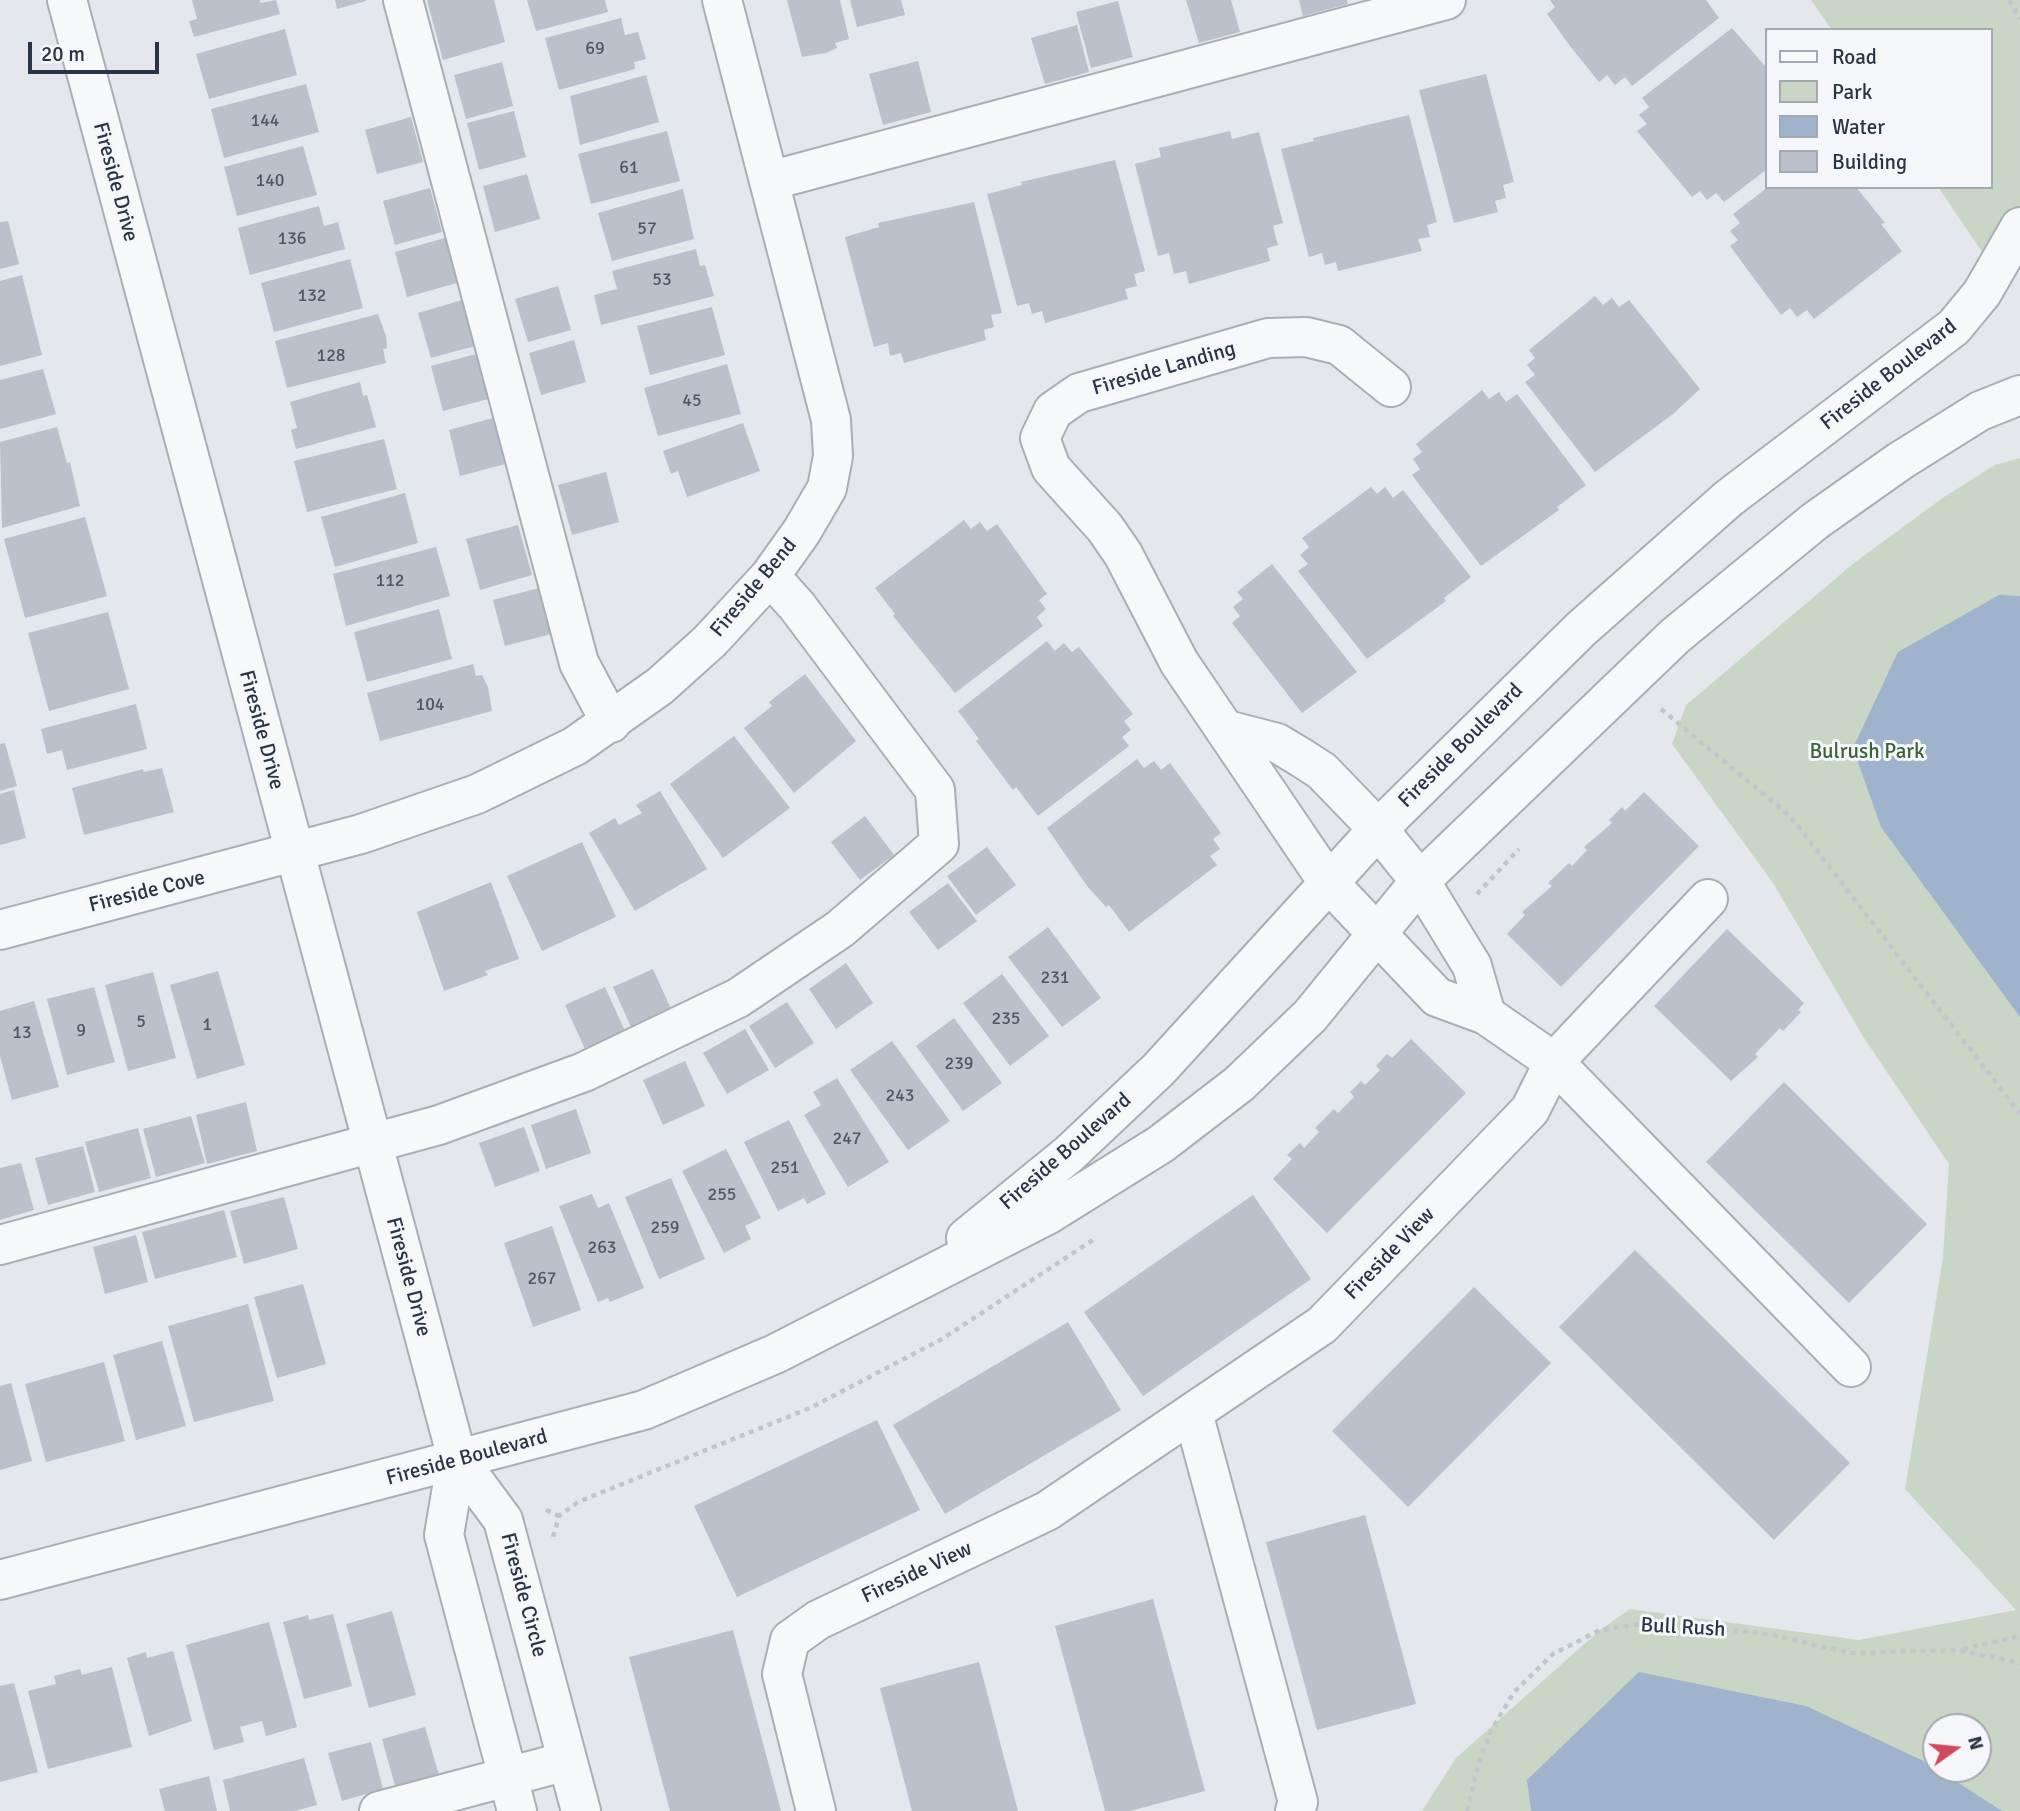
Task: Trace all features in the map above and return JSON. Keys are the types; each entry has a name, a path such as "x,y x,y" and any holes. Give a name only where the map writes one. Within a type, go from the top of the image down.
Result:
{"street":[{"name":"Fireside Drive","path":"67,0 457,1458"},
{"path":"404,0 579,663 611,723"},
{"name":"Fireside Bend","path":"293,853 376,830 477,794 540,764 611,723 660,686 710,641 770,576 802,531 827,488 833,456 831,420 722,0"},
{"path":"769,181 1446,0"},
{"name":"Fireside Boulevard","path":"913,1281 1069,1154 1149,1078 1378,829 1580,629 1729,498 1954,327 1982,293 2020,227"},
{"name":"Fireside Landing","path":"1375,930 1328,882 1179,662 1123,554 1105,528 1051,468 1040,438 1052,411 1079,393 1268,338 1306,337 1339,345 1391,387"},
{"name":"Fireside Boulevard","path":"0,1580 644,1410 775,1354 913,1281 1049,1214 1161,1144 1239,1083 1310,1016 1375,930 1420,881 1675,636 1815,521 1900,461 1980,411 2020,395"},
{"path":"0,1245 439,1125 584,1072 738,998 840,929 939,844 935,790 797,606 770,576"},
{"path":"1227,730 1277,743 1322,771 1378,829 1420,881 1472,966 1486,1015"},
{"name":"Fireside Cove","path":"0,930 293,853"},
{"name":"Fireside View","path":"816,1811 782,1674 790,1640 818,1620 1048,1510 1322,1325 1530,1110 1554,1062 1708,899"},
{"path":"1375,930 1437,998 1486,1015 1554,1062 1851,1367"},
{"path":"1193,1413 1298,1802 1294,1811"},
{"path":"457,1458 444,1535 512,1794"},
{"name":"Fireside Circle","path":"457,1458 503,1520 581,1811"},
{"path":"379,1811 512,1794 567,1761"}],"path":[{"path":"2009,0 2020,19"},
{"path":"1669,701 1661,709 1791,817 2020,1114"},
{"path":"546,1510 559,1517"},
{"name":"Bull Rush","path":"1467,1811 1479,1762 1491,1731 1514,1692 1553,1654 1600,1630 1648,1623 1773,1635 1850,1653 1958,1650 2020,1636"},
{"name":"Bull Rush","path":"1958,1650 2020,1662"}],"green space":[{"path":"1811,0 2020,0 2020,227 1995,271 1939,189 1992,189 1992,28 1831,28"},
{"name":"Bulrush Park","path":"2020,458 2020,1811 1422,1811 1456,1758 1600,1630 1630,1609 1859,1640 2016,1610 1905,1489 1943,1258 1949,1164 1864,1038 1773,883 1672,744 1686,705 1854,563 1944,497 1995,465"}],"water":[{"path":"1999,595 2020,596 2020,1017 1881,827 1853,748 1898,652"},
{"path":"1639,1672 1806,1706 1922,1760 1922,1783 1959,1783 2002,1811 1531,1811 1527,1780"}],"building":[{"path":"192,0 260,0 260,3 276,0 280,14 194,37 189,21 197,19"},
{"path":"335,0 366,0 366,1 337,9"},
{"path":"427,0 494,0 505,42 443,60"},
{"path":"527,0 605,0 608,12 536,31"},
{"path":"787,0 840,0 849,39 835,43 837,48 826,53 802,57"},
{"path":"850,0 901,0 905,15 857,27"},
{"path":"1186,0 1231,0 1240,32 1199,43"},
{"path":"1299,0 1347,0 1348,4 1303,16"},
{"path":"1550,0 1706,0 1719,18 1632,86 1625,77 1615,85 1607,75 1599,82 1570,46 1547,14 1555,7"},
{"path":"1118,1 1133,57 1091,68 1076,12"},
{"path":"621,18 625,35 638,32 646,59 634,62 635,69 559,90 545,38"},
{"path":"1077,25 1089,72 1045,84 1031,38"},
{"path":"1732,28 1764,65 1764,172 1724,202 1716,193 1707,200 1700,191 1692,197 1637,131 1647,124 1639,115 1649,107 1642,98"},
{"path":"285,29 297,75 209,99 196,54"},
{"path":"918,61 931,112 883,125 869,74"},
{"path":"502,62 513,106 466,119 454,75"},
{"path":"1486,74 1514,182 1503,185 1506,198 1495,201 1498,212 1454,223 1419,90"},
{"path":"646,75 659,122 580,145 570,96"},
{"path":"306,84 319,132 224,158 211,109"},
{"path":"514,111 526,157 479,170 467,123"},
{"path":"1409,115 1437,222 1427,225 1430,237 1418,239 1422,251 1338,271 1336,262 1325,265 1322,253 1309,257 1281,149 1314,141 1313,138"},
{"path":"411,117 423,162 377,174 365,130"},
{"path":"667,131 680,181 591,204 578,154"},
{"path":"1230,131 1232,139 1259,132 1283,223 1273,226 1278,245 1267,248 1270,261 1189,284 1186,271 1174,274 1169,253 1158,256 1135,164 1161,157 1159,148"},
{"path":"303,146 317,195 237,216 224,167"},
{"path":"1115,160 1145,271 1134,274 1137,286 1125,289 1128,299 1045,323 1042,311 1032,314 1029,303 1017,306 987,194 1022,185 1021,182"},
{"path":"527,174 540,219 495,232 483,186"},
{"path":"430,188 442,232 395,245 383,201"},
{"path":"683,189 694,239 612,261 598,213"},
{"path":"1765,189 1858,189 1885,223 1881,224 1902,251 1814,319 1807,310 1797,317 1790,308 1781,315 1730,246 1738,240 1730,231 1740,223 1733,214"},
{"path":"974,202 1002,313 991,315 994,327 984,330 986,340 904,363 901,353 890,356 888,343 874,347 845,237 879,227 878,223"},
{"path":"319,206 324,226 338,222 345,249 250,275 238,228"},
{"path":"8,221 19,264 0,269 0,222"},
{"path":"445,238 457,283 407,297 395,252"},
{"path":"696,249 700,266 705,265 714,296 601,325 594,295 617,289 612,271"},
{"path":"350,259 363,308 274,332 261,283"},
{"path":"22,275 42,355 0,366 0,281"},
{"path":"558,286 571,330 528,342 515,299"},
{"path":"1595,296 1603,305 1612,298 1619,307 1629,300 1700,389 1673,414 1595,472 1525,382 1535,375 1527,365 1535,358 1529,350"},
{"path":"462,300 475,346 431,358 418,313"},
{"path":"712,307 725,355 650,375 637,326"},
{"path":"378,314 386,336 387,348 383,349 386,363 287,388 275,341"},
{"path":"574,340 586,382 541,395 529,353"},
{"path":"476,354 488,399 443,411 431,366"},
{"path":"727,364 741,414 658,436 644,388"},
{"path":"43,369 56,414 0,429 0,380"},
{"path":"360,382 363,396 367,395 376,427 296,449 291,430 297,428 290,402"},
{"path":"1482,390 1489,399 1499,392 1506,402 1517,394 1586,485 1557,507 1559,510 1481,566 1412,475 1420,469 1413,459 1422,452 1416,444"},
{"path":"493,418 505,464 460,476 449,430"},
{"path":"743,423 760,471 687,497 678,471 671,474 663,451"},
{"path":"57,427 67,463 70,462 80,506 2,528 0,442"},
{"path":"384,439 397,489 307,512 294,461"},
{"path":"606,472 619,522 572,535 558,485"},
{"path":"1371,487 1377,494 1385,487 1393,498 1403,490 1471,577 1444,598 1446,601 1367,659 1298,571 1308,564 1300,555 1309,547 1302,538"},
{"path":"405,493 418,543 335,567 321,517"},
{"path":"85,517 107,596 25,618 4,539"},
{"path":"964,520 971,529 980,522 987,531 997,524 1047,594 1039,600 1046,609 1037,617 1043,626 955,693 893,616 895,614 875,588"},
{"path":"518,525 532,575 480,590 466,539"},
{"path":"436,547 450,596 346,626 333,574"},
{"path":"1272,564 1357,672 1302,713 1232,623 1240,616 1233,607 1243,599 1237,592"},
{"path":"539,588 551,634 505,646 493,600"},
{"path":"439,609 452,659 367,682 354,632"},
{"path":"108,612 129,689 49,711 28,633"},
{"path":"1047,641 1055,651 1064,643 1072,652 1079,647 1133,714 1124,721 1131,730 1122,737 1129,746 1038,816 1016,787 1013,790 976,741 979,739 958,711"},
{"path":"473,664 476,676 482,675 488,687 492,711 380,741 367,693"},
{"path":"805,674 856,741 794,793 744,728 772,706 769,702"},
{"path":"136,704 147,749 67,770 62,750 47,754 41,729"},
{"path":"734,736 790,808 723,858 670,784"},
{"path":"5,743 17,786 0,791 0,744"},
{"path":"1137,759 1144,768 1154,761 1161,770 1170,763 1221,833 1213,839 1220,849 1210,856 1217,865 1129,932 1109,905 1106,907 1087,886 1047,828"},
{"path":"162,768 174,812 84,835 72,788 143,769 144,772"},
{"path":"14,790 26,838 0,845 0,794"},
{"path":"660,791 707,869 635,911 589,833 615,818 619,825 642,813 636,805"},
{"path":"1644,792 1699,846 1561,987 1507,934 1525,915 1522,912 1552,886 1548,883 1569,863 1572,866 1587,850 1584,847 1612,823 1609,820 1622,807 1625,811"},
{"path":"865,816 894,855 860,880 831,842"},
{"path":"582,842 616,917 542,951 507,876"},
{"path":"987,847 1016,885 976,915 947,876"},
{"path":"491,882 519,959 485,971 488,975 444,991 417,912"},
{"path":"948,883 977,921 938,950 909,912"},
{"path":"1048,927 1101,998 1062,1027 1008,957"},
{"path":"1727,929 1804,1003 1798,1010 1801,1012 1783,1031 1780,1028 1755,1054 1758,1057 1731,1081 1654,1006"},
{"path":"846,963 873,1003 836,1029 809,989"},
{"path":"653,969 671,1009 631,1027 613,987"},
{"path":"218,971 245,1065 197,1079 170,985"},
{"path":"153,972 176,1058 128,1071 105,985"},
{"path":"1002,974 1049,1036 1010,1066 963,1003"},
{"path":"94,987 115,1062 67,1075 47,999"},
{"path":"605,987 625,1031 585,1049 565,1005"},
{"path":"34,1001 59,1087 12,1100 0,1056 0,1011"},
{"path":"787,1002 814,1043 775,1068 749,1026"},
{"path":"954,1018 1002,1083 963,1111 916,1046"},
{"path":"745,1029 769,1070 727,1094 703,1053"},
{"path":"1411,1039 1466,1093 1327,1233 1273,1179 1292,1159 1287,1155 1300,1143 1304,1148 1319,1132 1315,1128 1334,1109 1338,1113 1354,1097 1350,1092 1361,1081 1365,1085 1380,1070 1376,1066 1387,1054 1392,1058"},
{"path":"892,1041 950,1121 908,1150 850,1070"},
{"path":"685,1061 705,1106 663,1125 643,1080"},
{"path":"837,1078 889,1162 848,1187 804,1115 821,1105 813,1092"},
{"path":"1784,1082 1927,1224 1849,1303 1706,1162"},
{"path":"246,1102 257,1151 207,1164 196,1115"},
{"path":"576,1109 591,1153 546,1169 531,1125"},
{"path":"191,1116 205,1163 156,1177 143,1129"},
{"path":"789,1120 826,1194 807,1204 804,1198 778,1211 744,1142"},
{"path":"524,1127 540,1171 495,1187 479,1143"},
{"path":"138,1128 151,1178 99,1192 85,1142"},
{"path":"83,1146 95,1192 48,1205 35,1158"},
{"path":"726,1149 761,1218 745,1226 751,1239 724,1253 682,1171"},
{"path":"21,1163 34,1210 0,1220 0,1168"},
{"path":"671,1178 705,1259 659,1279 625,1197"},
{"path":"592,1194 598,1208 609,1203 644,1288 610,1302 608,1298 598,1302 559,1206"},
{"path":"1253,1195 1311,1279 1143,1396 1084,1312"},
{"path":"284,1197 298,1249 244,1264 230,1211"},
{"path":"224,1210 237,1257 155,1279 142,1232"},
{"path":"552,1226 581,1310 533,1327 504,1243"},
{"path":"136,1235 148,1282 105,1294 93,1247"},
{"path":"1635,1250 1850,1463 1774,1540 1559,1327"},
{"path":"303,1284 326,1364 277,1378 254,1297"},
{"path":"1474,1287 1551,1363 1408,1507 1332,1431"},
{"path":"248,1304 274,1401 194,1422 168,1326"},
{"path":"1068,1322 1121,1410 945,1514 893,1425"},
{"path":"162,1341 186,1426 136,1440 113,1355"},
{"path":"104,1362 125,1441 46,1462 25,1384"},
{"path":"11,1383 32,1461 0,1470 0,1386"},
{"path":"877,1420 920,1510 737,1597 694,1506"},
{"path":"1365,1515 1416,1704 1317,1730 1266,1542"},
{"path":"1153,1599 1205,1791 1130,1811 1105,1811 1055,1626"},
{"path":"392,1611 416,1695 369,1708 346,1624"},
{"path":"333,1614 352,1686 304,1699 283,1622 308,1615 309,1620"},
{"path":"269,1622 297,1727 266,1736 262,1721 240,1727 244,1742 214,1750 186,1645"},
{"path":"733,1630 781,1811 670,1811 629,1657"},
{"path":"173,1651 192,1721 149,1736 127,1658 146,1652 147,1658"},
{"path":"979,1662 1018,1811 912,1811 880,1688"},
{"path":"112,1667 132,1747 48,1769 28,1691 56,1684 54,1676 80,1669 82,1675"},
{"path":"14,1683 38,1772 0,1782 0,1686"},
{"path":"425,1727 439,1775 395,1786 382,1739"},
{"path":"371,1742 383,1789 342,1801 328,1753"},
{"path":"304,1758 317,1805 295,1811 230,1811 223,1780"},
{"path":"209,1776 217,1811 165,1811 159,1789"}]}
